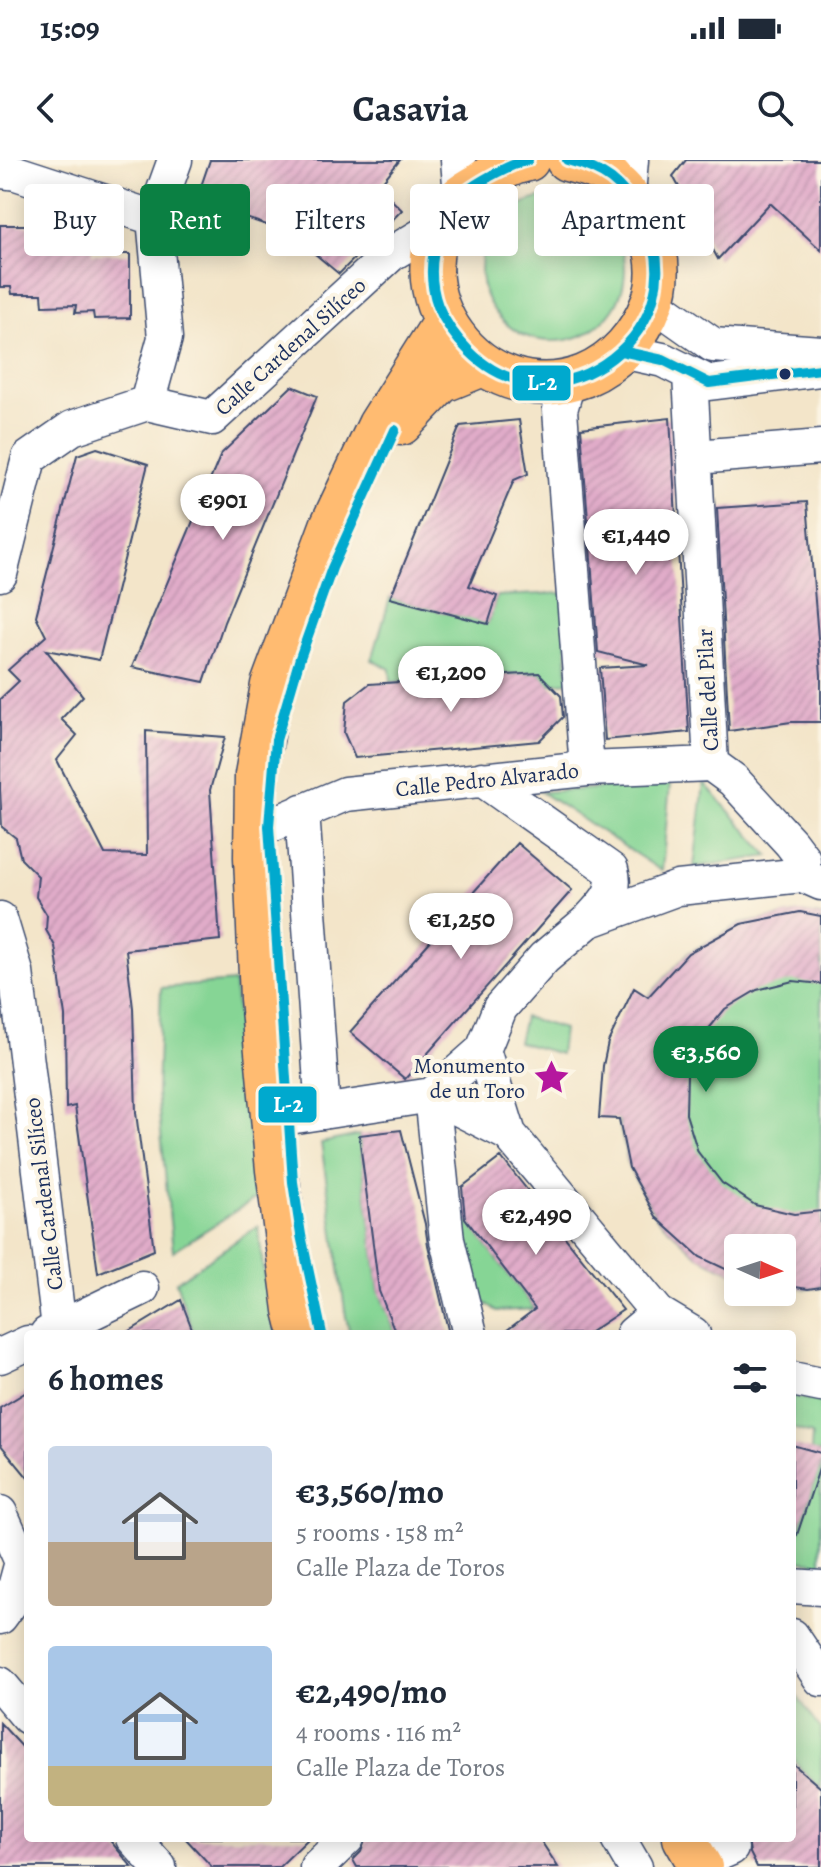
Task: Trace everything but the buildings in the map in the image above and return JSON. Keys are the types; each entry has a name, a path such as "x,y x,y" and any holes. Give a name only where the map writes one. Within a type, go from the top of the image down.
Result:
{"main road":[{"path":"481,184 507,162"},
{"path":"440,256 433,287 444,322 461,346 483,365 509,378 538,384 568,382 599,370 644,325 654,297 657,260 648,225 606,169"},
{"path":"300,1330 277,1170 261,998 255,857 256,775 272,685 331,526 379,425 444,322"},
{"path":"321,1330 293,1182 306,1114 286,818 276,740 300,658 332,568 395,430 441,382 483,365"},
{"path":"674,1842 708,1855"}],"street":[{"path":"166,184 175,160"},
{"path":"12,168 140,213"},
{"name":"Calle Cardenal Silíceo","path":"147,403 212,418 410,240"},
{"path":"0,574 29,458 72,428 147,403 165,338 157,256"},
{"path":"654,297 662,309 713,345 821,353"},
{"path":"621,351 663,360 709,383 821,369"},
{"name":"Calle del Pilar","path":"690,375 711,764"},
{"path":"568,382 560,410 587,769"},
{"path":"696,457 821,447"},
{"path":"711,764 733,780 815,870"},
{"name":"Calle Pedro Alvarado","path":"286,818 345,794 587,769 711,764"},
{"path":"306,1114 432,1095 483,1050 500,1008 544,958 588,921 612,893 615,881 611,870 482,779"},
{"path":"596,860 678,888"},
{"path":"588,921 678,888 815,870"},
{"name":"Calle Cardenal Silíceo","path":"0,919 16,972 53,1330"},
{"path":"483,1050 509,1134 645,1323 676,1330"},
{"path":"432,1095 509,1134"},
{"path":"432,1095 447,1240 469,1330"},
{"path":"55,1330 142,1288"},
{"path":"0,1356 24,1345"},
{"path":"796,1380 821,1385"},
{"path":"0,1513 22,1562 10,1600"},
{"path":"796,1586 821,1588"},
{"path":"796,1642 821,1679"},
{"path":"0,1684 24,1712"},
{"path":"137,1842 159,1867"},
{"path":"317,1867 343,1842"},
{"path":"620,1842 635,1867"}],"green space":[{"path":"534,201 534,256 623,256 623,283 604,320 580,335 553,341 526,335 502,320 487,296 481,269 483,256 518,256 518,207"},
{"path":"565,593 568,682 550,684 538,673 391,682 390,669 372,660 390,598 488,623 497,596"},
{"path":"704,783 769,856 694,867"},
{"path":"670,784 662,871 541,792"},
{"path":"800,913 821,916 821,1287 796,1287 796,1234 724,1234 724,1268 700,1257 657,1218 629,1168 617,1113 648,997 688,953 741,924"},
{"path":"234,982 256,1198 173,1251 157,1093 161,988"},
{"path":"524,1017 563,1029 560,1054 518,1042"},
{"path":"359,1135 379,1291 394,1330 349,1330 321,1143"},
{"path":"461,1212 535,1309 497,1311 470,1293"},
{"path":"258,1226 267,1299 275,1330 193,1330 176,1282"},
{"path":"796,1397 821,1402 821,1453 811,1451 812,1434 796,1429"},
{"path":"821,1463 821,1564 815,1569 814,1562 796,1560 796,1538"},
{"path":"796,1695 821,1729 821,1788 796,1762"}],"transit line":[{"name":"L-2","path":"528,160 489,177 455,202 437,239 432,279 441,312 469,351 504,375 542,383 579,376 612,358 638,330 654,296 656,257 642,217 611,179 592,168 567,160"},
{"name":"L-2","path":"621,351 663,360 709,383 821,369"},
{"name":"L-2","path":"321,1330 293,1182 269,826 276,740 300,658 332,568 395,430"}],"place":[{"name":"Monumento de un Toro","path":"551,1078"}]}
